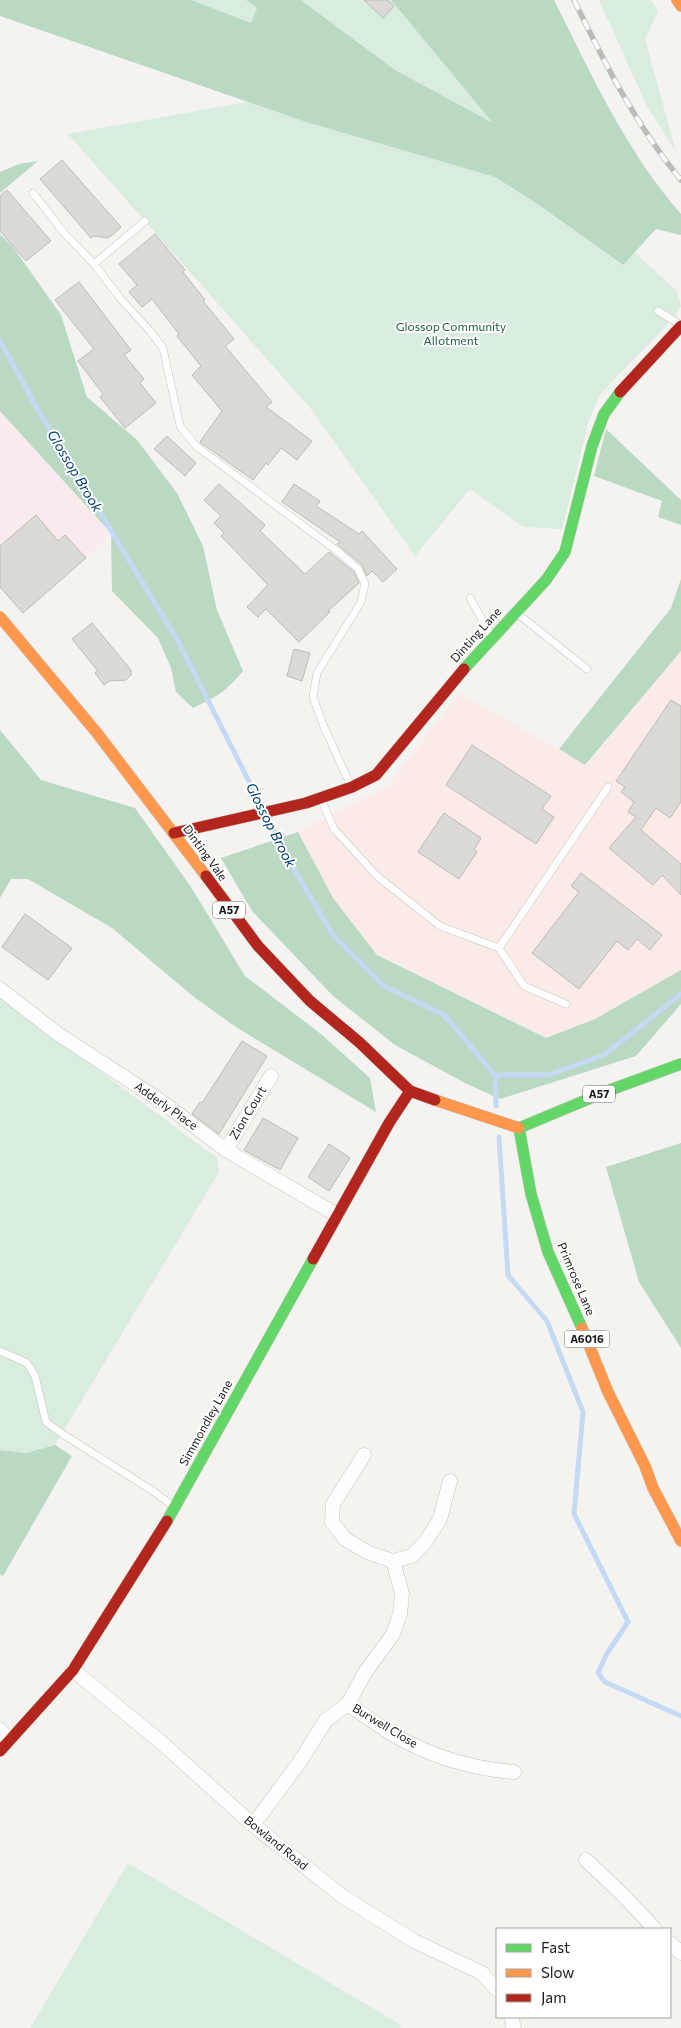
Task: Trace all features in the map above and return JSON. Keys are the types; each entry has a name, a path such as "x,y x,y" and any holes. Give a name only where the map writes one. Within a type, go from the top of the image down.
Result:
{"street":[{"path":"677,0 681,6"},
{"name":"Dinting Lane","path":"174,833 239,819 320,798 352,787 376,775 451,684 546,580 565,552 592,446 604,414 622,389 681,326"},
{"name":"Dinting Vale","path":"0,617 66,694 174,833 258,946 310,1001 359,1042 410,1090 519,1128"},
{"name":"Adderly Place","path":"0,989 58,1034 162,1101 226,1150 336,1215"},
{"name":"A57","path":"519,1128 610,1090 681,1064"},
{"name":"Zion Court","path":"226,1150 271,1076"},
{"name":"Simmondley Lane","path":"0,1751 5,1734 73,1670 175,1508 336,1215 410,1090"},
{"name":"Primrose Lane","path":"519,1128 531,1194 548,1252 608,1392 653,1488 681,1541"},
{"path":"364,1454 333,1504 332,1522 345,1539 367,1552 393,1561 412,1556 426,1541 440,1519 450,1481"},
{"path":"348,1704 364,1674 393,1634 400,1614 402,1594 393,1561"},
{"name":"Bowland Road","path":"73,1670 162,1743 253,1825 342,1896 414,1940 482,1973 496,1989"},
{"name":"Burwell Close","path":"253,1825 299,1764 326,1720 348,1704 406,1742 444,1758 487,1770 514,1772"},
{"path":"586,1860 654,1928"},
{"path":"671,1944 681,1953"}],"lane":[{"path":"33,193 163,348 180,426 196,446 341,554 358,569 365,584 361,602 317,673 313,697 324,727 352,787"},
{"path":"94,264 145,222"},
{"path":"658,311 681,326"},
{"path":"470,598 492,638"},
{"path":"516,612 587,669"},
{"path":"499,948 608,787"},
{"path":"320,798 334,829 377,876 440,926 499,948 524,986 566,1004"},
{"path":"0,1352 27,1363 35,1376 46,1422 153,1491 175,1508"}],"shaded area":[{"path":"0,411 111,533 86,558 23,613 0,587"},
{"path":"681,651 681,970 595,1019 547,1038 377,955 333,898 298,832 389,785 459,693 586,765"}],"green space":[{"path":"0,0 191,0 251,23 257,8 246,0 301,0 395,70 493,123 391,0 554,0 596,84 626,138 661,190 681,214 681,235 656,229 623,265 536,203 495,177 306,122 0,16"},
{"path":"191,0 246,0 257,8 251,23"},
{"path":"301,0 391,0 495,124 395,70"},
{"path":"599,0 651,0 658,11 645,39 676,152 646,104"},
{"name":"Glossop Community Allotment","path":"247,102 306,122 495,177 536,203 622,265 634,252 677,291 681,306 674,318 600,394 589,420 562,529 523,527 470,489 415,556 311,409 68,134"},
{"path":"38,161 0,193 0,172 19,164"},
{"path":"0,234 13,247 61,315 87,397 137,440 177,493 203,546 217,610 243,671 221,693 193,708 176,692 171,668 158,638 112,591 111,533 0,411"},
{"path":"606,429 681,500 681,525 658,517 662,501 594,476"},
{"path":"681,579 681,651 585,765 559,749 671,608"},
{"path":"0,730 41,780 135,808 191,887 245,976 321,1034 370,1078 376,1112 236,1027 194,997 112,928 28,879 11,879 0,898"},
{"path":"298,832 333,898 377,955 546,1038 595,1019 681,970 681,1004 636,1056 500,1099 467,1084 395,1045 333,996 252,911 221,858"},
{"path":"0,997 217,1158 219,1172 55,1445 26,1453 0,1450"},
{"path":"681,1143 681,1348 639,1282 606,1167"},
{"path":"55,1445 72,1456 3,1576 0,1574 0,1450 26,1453"},
{"path":"128,1863 401,2025 400,2028 30,2028"}],"building":[{"path":"364,0 387,0 394,6 383,18"},
{"path":"62,160 121,227 111,236 107,238 94,236 91,238 40,179"},
{"path":"7,190 51,241 26,261 0,231 0,196"},
{"path":"155,234 185,270 183,272 205,300 203,301 234,339 225,346 272,402 266,407 312,441 297,460 281,448 253,480 200,442 222,411 192,375 201,366 177,336 179,334 152,299 142,307 129,292 137,285 119,264"},
{"path":"79,282 131,350 124,355 144,379 140,383 156,403 125,428 100,397 103,394 78,361 94,349 55,300"},
{"path":"167,436 196,463 185,476 154,449"},
{"path":"219,484 265,525 260,531 305,574 329,552 354,572 359,583 328,611 330,612 299,642 266,609 258,617 247,607 268,585 221,536 224,533 214,523 221,516 204,500"},
{"path":"294,484 320,501 316,506 359,534 362,531 397,569 383,582 372,571 367,576 362,565 337,544 340,542 282,502"},
{"path":"36,515 58,541 65,535 86,558 23,613 0,587 0,546"},
{"path":"92,623 131,670 131,675 126,680 109,681 104,685 95,673 98,671 72,639"},
{"path":"294,649 310,653 302,681 287,676"},
{"path":"671,700 681,706 681,802 670,818 656,808 641,830 681,864 681,895 662,875 653,885 609,848 636,817 628,812 634,802 621,792 625,787 616,781"},
{"path":"472,745 551,796 542,809 554,817 536,844 446,785"},
{"path":"444,813 481,838 474,850 477,852 459,879 418,852"},
{"path":"581,873 662,935 650,950 637,939 628,950 617,941 579,989 532,953 579,892 571,886"},
{"path":"25,914 72,948 48,980 2,947"},
{"path":"242,1041 267,1056 219,1134 192,1114 200,1102 202,1103"},
{"path":"263,1118 298,1138 280,1170 244,1150"},
{"path":"329,1144 350,1158 329,1191 308,1177"}],"waterway":[{"name":"Glossop Brook","path":"0,341 38,410 179,643 263,809"},
{"name":"Glossop Brook","path":"267,816 289,861 333,935 384,986 444,1015 495,1075 548,1075 604,1055 681,994"},
{"path":"495,1075 496,1106"},
{"path":"499,1137 508,1275 547,1321 583,1412 574,1514 628,1622 606,1655 598,1673 605,1682 681,1716"}],"railway":[{"path":"574,0 622,93 650,138 681,180"}],"traffic: fast":[{"path":"464,669 546,580 565,552 592,446 604,414 620,392"},
{"path":"519,1128 610,1090 681,1064"},
{"path":"519,1128 531,1194 548,1252 582,1328"},
{"path":"167,1521 313,1259"}],"traffic: slow":[{"path":"677,0 681,6"},
{"path":"0,617 97,733 206,876"},
{"path":"435,1100 519,1128"},
{"path":"582,1328 608,1392 645,1466 653,1488 681,1541"}],"traffic: jam":[{"path":"620,392 681,326"},
{"path":"174,833 306,803 352,787 376,775 464,669"},
{"path":"206,876 258,946 310,1001 359,1042 410,1091 435,1100"},
{"path":"313,1259 389,1123 410,1091"},
{"path":"0,1751 73,1670 167,1521"}]}
